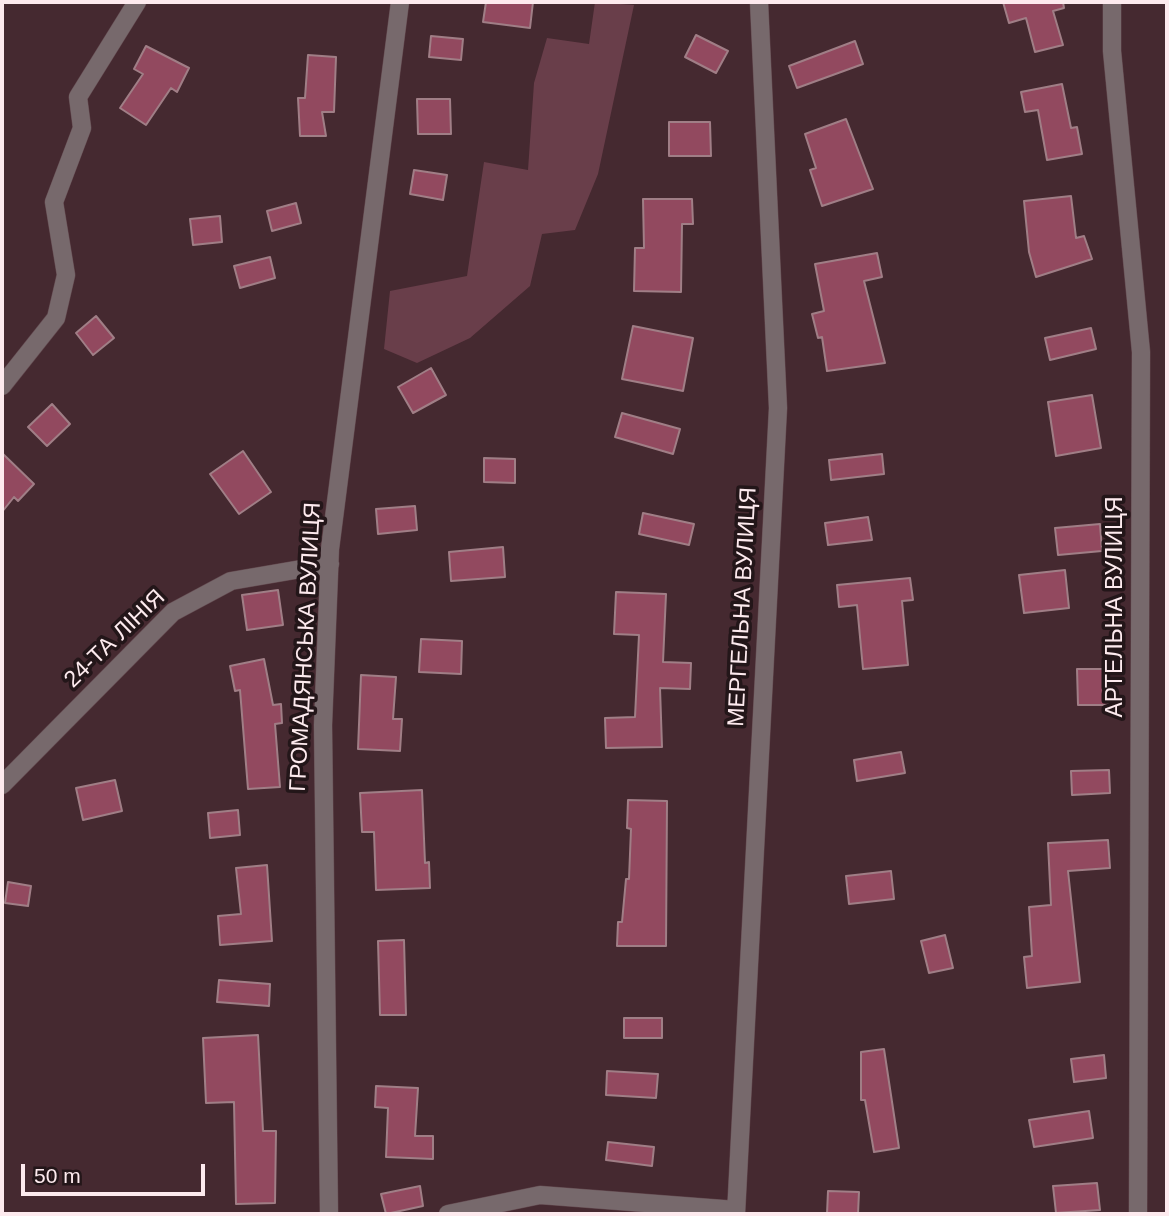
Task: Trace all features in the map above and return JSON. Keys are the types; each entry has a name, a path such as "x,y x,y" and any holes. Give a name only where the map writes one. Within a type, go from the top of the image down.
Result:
{"street":[{"path":"2,386 56,317 66,275 54,202 82,128 78,97 137,2"},
{"name":"ГРОМАДЯНСЬКА ВУЛИЦЯ","path":"329,1214 323,725 330,565 400,2"},
{"name":"МЕРГЕЛЬНА ВУЛИЦЯ","path":"736,1212 778,408 759,2"},
{"name":"АРТЕЛЬНА ВУЛИЦЯ","path":"1112,2 1112,51 1141,352 1138,1214"},
{"name":"24-ТА ЛІНІЯ","path":"2,785 173,612 231,581 330,565"},
{"path":"448,1214 540,1195 736,1212"}],"shaded area":[{"path":"595,2 634,5 598,174 575,230 542,234 530,286 470,338 417,363 384,349 390,291 467,276 484,162 528,170 534,83 547,38 589,44"}],"building":[{"path":"486,2 533,2 530,28 483,22"},
{"path":"1003,2 1063,2 1064,8 1053,11 1063,45 1035,52 1026,18 1009,23"},
{"path":"696,35 728,51 716,73 685,57"},
{"path":"431,36 463,39 461,60 429,57"},
{"path":"855,41 863,64 797,88 789,66"},
{"path":"146,46 189,68 177,92 171,88 146,125 120,108 143,74 134,69"},
{"path":"308,55 336,57 334,112 322,112 326,136 300,136 298,98 305,98"},
{"path":"1062,84 1071,128 1077,127 1082,154 1047,160 1038,110 1025,112 1021,92"},
{"path":"417,99 450,99 451,134 418,134"},
{"path":"846,119 873,189 822,206 810,170 816,168 805,134"},
{"path":"669,122 710,122 711,156 669,156"},
{"path":"414,170 447,175 443,200 410,194"},
{"path":"1071,196 1076,238 1084,236 1092,259 1036,277 1029,252 1024,201"},
{"path":"643,199 692,199 693,224 682,224 681,292 634,291 635,248 644,248"},
{"path":"296,203 301,223 272,231 267,211"},
{"path":"220,216 222,242 193,245 190,219"},
{"path":"877,253 882,277 864,281 885,363 827,371 822,337 818,338 812,314 824,311 815,264"},
{"path":"270,257 275,278 240,288 234,266"},
{"path":"96,316 114,338 93,355 76,333"},
{"path":"633,326 693,338 683,391 622,379"},
{"path":"1091,328 1096,349 1050,360 1045,338"},
{"path":"431,368 446,395 413,413 398,387"},
{"path":"1092,395 1101,448 1056,456 1048,402"},
{"path":"52,404 70,424 47,446 28,427"},
{"path":"622,413 680,429 673,454 615,437"},
{"path":"243,451 271,492 239,514 210,474"},
{"path":"2,453 34,484 18,501 14,497 2,512"},
{"path":"882,454 884,474 831,480 829,460"},
{"path":"484,458 515,459 515,483 484,482"},
{"path":"415,506 417,530 378,534 376,509"},
{"path":"643,513 694,524 689,545 639,534"},
{"path":"868,517 872,540 828,545 825,523"},
{"path":"1100,524 1102,551 1058,555 1055,528"},
{"path":"503,547 505,577 451,581 449,552"},
{"path":"1065,570 1069,608 1024,613 1019,575"},
{"path":"910,578 913,600 902,601 908,665 863,669 857,605 839,607 837,585"},
{"path":"278,590 283,625 247,630 242,595"},
{"path":"616,592 666,594 663,662 691,663 690,689 660,688 662,747 606,748 605,718 635,717 639,635 614,634"},
{"path":"421,639 462,641 461,674 419,672"},
{"path":"264,659 273,705 281,704 282,723 275,724 280,787 248,789 240,690 235,691 230,666"},
{"path":"1077,669 1108,669 1108,705 1078,705"},
{"path":"361,675 396,677 393,719 402,719 400,751 358,749"},
{"path":"901,752 905,773 857,781 854,760"},
{"path":"1109,770 1110,793 1072,795 1071,771"},
{"path":"115,780 122,811 83,820 76,788"},
{"path":"422,790 425,863 429,862 430,888 376,890 374,832 362,832 360,793"},
{"path":"628,800 667,801 666,946 617,946 618,922 622,922 626,879 629,879 631,829 627,828"},
{"path":"238,810 240,835 210,838 208,813"},
{"path":"1108,840 1110,868 1068,871 1080,982 1027,988 1024,957 1032,956 1029,907 1051,905 1048,843"},
{"path":"267,865 272,941 220,945 218,916 241,914 236,868"},
{"path":"891,871 894,899 849,904 846,876"},
{"path":"8,882 31,886 28,906 5,903"},
{"path":"945,935 953,968 929,973 921,941"},
{"path":"404,940 406,1015 380,1015 378,941"},
{"path":"219,980 270,984 269,1006 217,1002"},
{"path":"624,1018 662,1018 662,1038 624,1038"},
{"path":"258,1035 263,1131 276,1131 275,1203 236,1204 234,1102 206,1103 203,1038"},
{"path":"884,1049 899,1148 874,1152 865,1100 861,1100 861,1052"},
{"path":"1104,1055 1106,1078 1074,1082 1071,1059"},
{"path":"607,1071 658,1074 656,1098 606,1095"},
{"path":"376,1086 418,1088 415,1136 433,1136 433,1159 386,1157 388,1108 375,1107"},
{"path":"1089,1111 1093,1138 1034,1147 1029,1120"},
{"path":"608,1142 654,1147 652,1166 606,1160"},
{"path":"1097,1183 1100,1210 1056,1213 1053,1186"},
{"path":"420,1186 423,1206 386,1214 381,1194"},
{"path":"828,1191 859,1192 858,1214 827,1214"}]}
